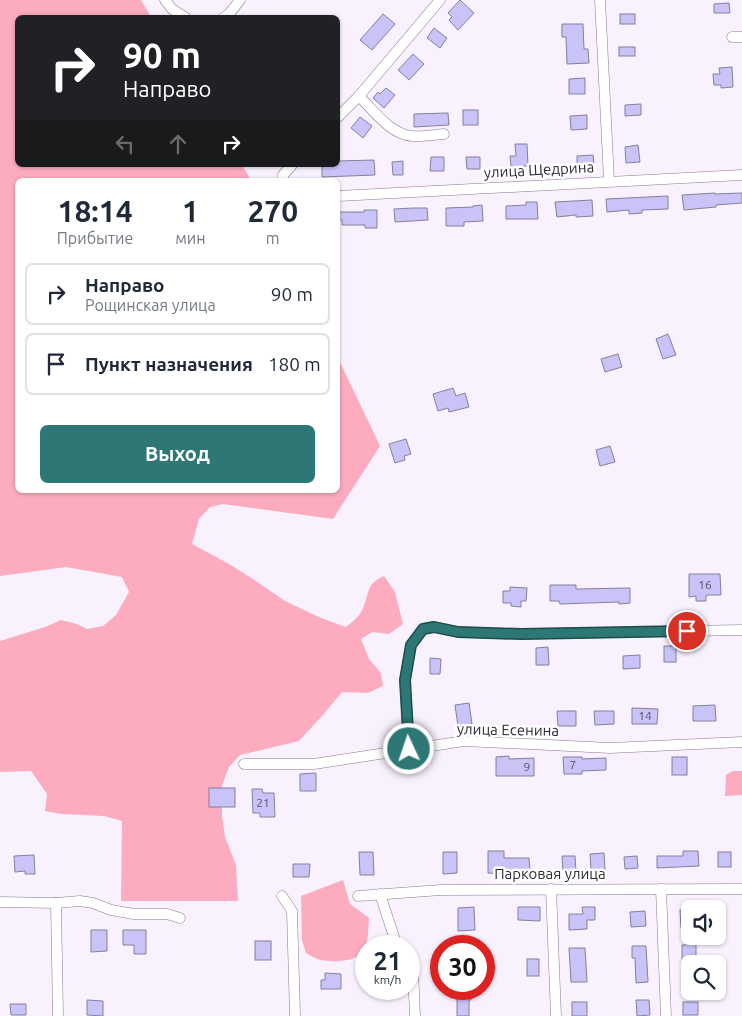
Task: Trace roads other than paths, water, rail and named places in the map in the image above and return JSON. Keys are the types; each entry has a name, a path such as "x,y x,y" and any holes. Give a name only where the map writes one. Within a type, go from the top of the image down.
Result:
{"street":[{"path":"165,0 172,9 181,15"},
{"path":"227,15 240,0"},
{"path":"340,115 359,96 440,0"},
{"path":"600,0 609,181"},
{"path":"359,96 392,129 401,135 444,134"},
{"path":"283,178 283,175 290,167"},
{"name":"улица Щедрина","path":"340,196 742,175"},
{"path":"409,749 405,680 411,645 423,629 434,627 458,632 521,634 742,630"},
{"name":"улица Есенина","path":"244,764 314,764 464,741 610,748 742,742"},
{"path":"551,889 556,1016"},
{"path":"661,889 666,1016"},
{"name":"Парковая улица","path":"358,896 441,890 742,889"},
{"path":"380,894 393,935"},
{"path":"282,896 292,911 295,1016"},
{"path":"0,902 56,903 80,901 134,914 167,914 180,918"},
{"path":"56,903 58,1016"},
{"path":"414,1000 415,1016"}]}
